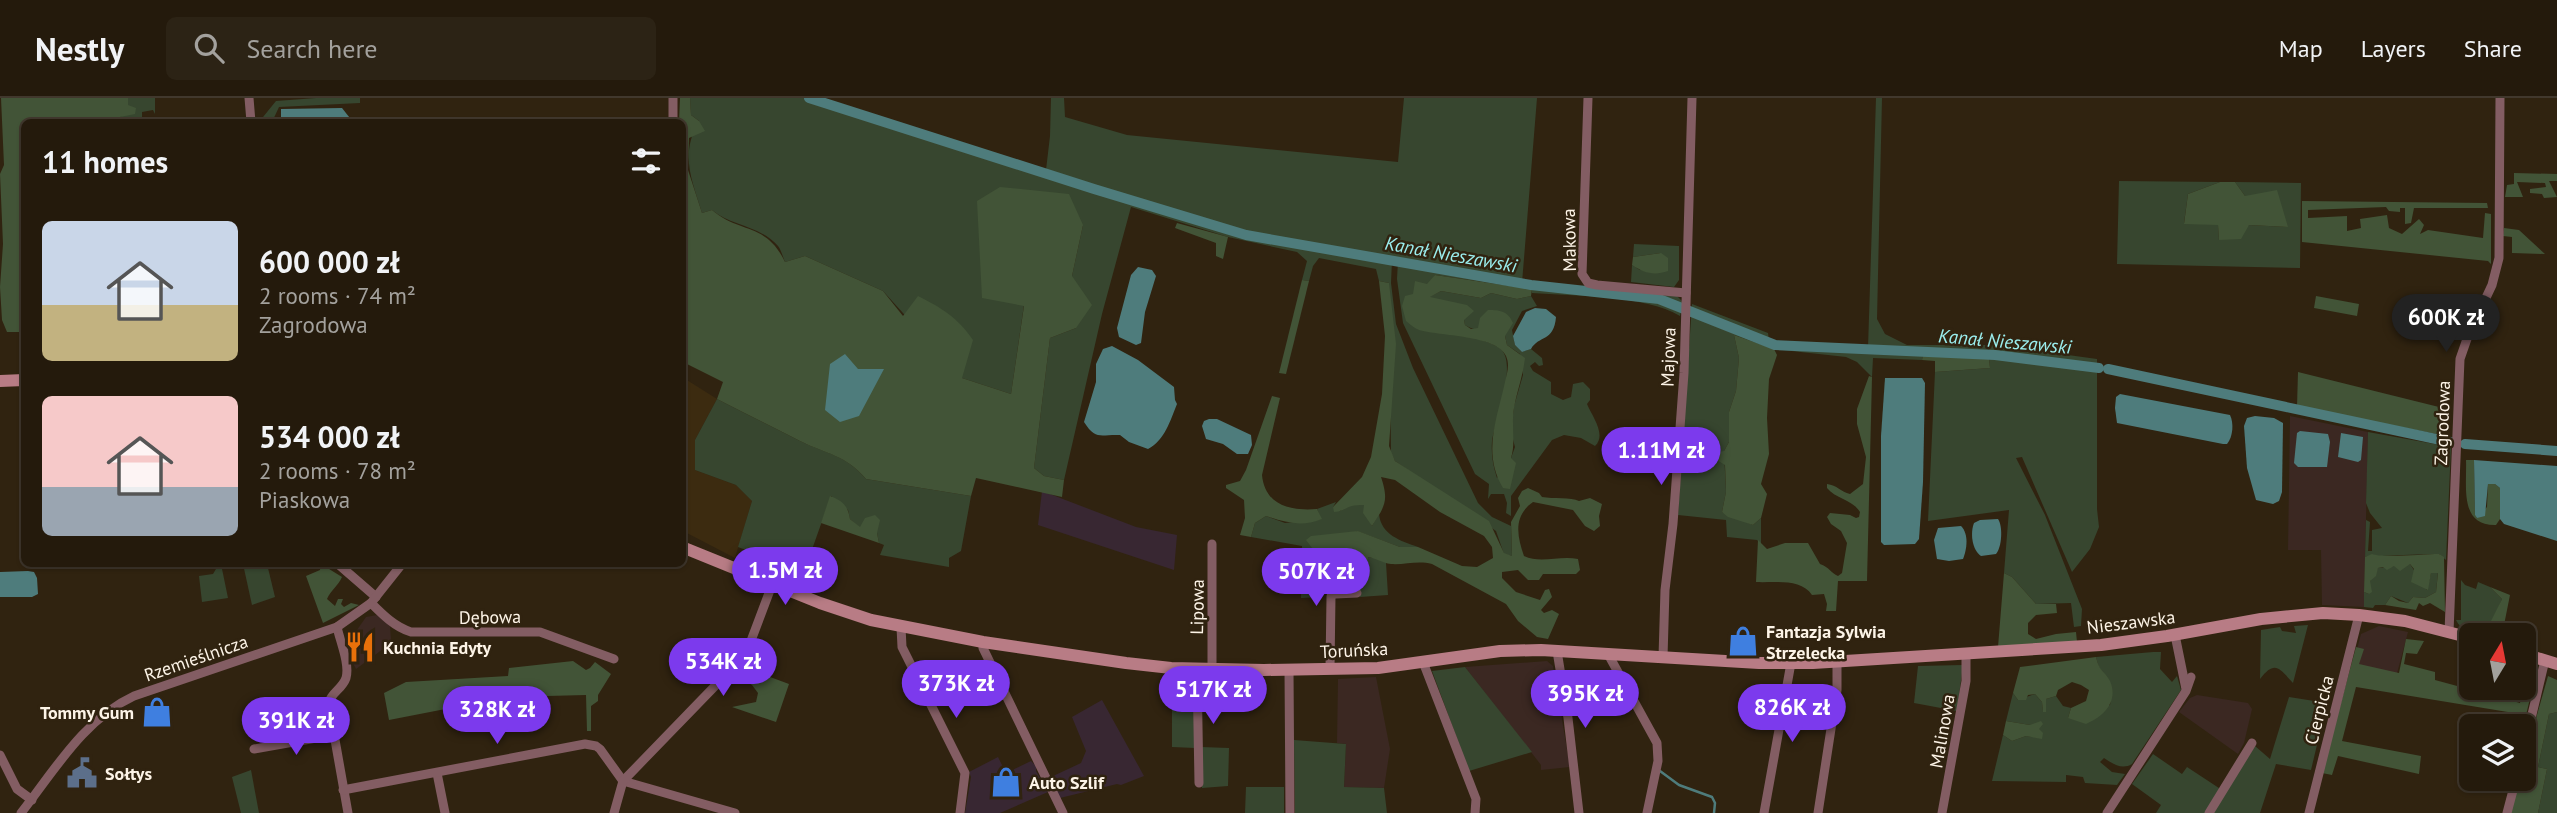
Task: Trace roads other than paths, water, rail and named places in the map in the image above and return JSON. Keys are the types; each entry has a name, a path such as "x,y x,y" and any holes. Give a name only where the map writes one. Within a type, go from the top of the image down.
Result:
{"main road":[{"path":"0,381 21,380"},
{"name":"Toruńska","path":"686,549 853,615 983,642 1121,663 1212,670 1378,668 1500,651 1558,651 1791,663"},
{"name":"Nieszawska","path":"1791,663 2101,645 2279,617 2323,613 2406,621 2459,635"}],"street":[{"path":"249,98 251,119"},
{"path":"673,98 673,119"},
{"name":"Makowa","path":"1588,98 1582,274 1588,283 1597,285 1686,293"},
{"name":"Majowa","path":"1663,657 1665,590 1680,429 1692,98"},
{"name":"Zagrodowa","path":"2449,632 2460,359 2492,285 2499,258 2500,98"},
{"name":"Lipowa","path":"1212,544 1212,670"},
{"name":"Dębowa","path":"341,567 374,600 389,620 411,632 540,632 614,659"},
{"name":"Rzemieślnicza","path":"21,813 87,729 116,704 337,627 374,600 400,567"},
{"path":"614,813 623,781 746,654 772,584"},
{"path":"1329,669 1331,596 1357,593"},
{"name":"Cierpicka","path":"2309,813 2359,615"},
{"path":"901,626 902,647 965,773 960,813"},
{"path":"337,627 347,674 328,702 348,813"},
{"path":"2175,635 2186,691"},
{"path":"983,642 983,648 1063,813"},
{"path":"1558,651 1578,813"},
{"name":"Malinowa","path":"1942,813 1966,681 1966,653"},
{"path":"1608,654 1655,738 1658,749 1647,813"},
{"path":"1818,813 1837,690 1837,661"},
{"path":"1423,662 1476,799 1475,813"},
{"path":"2535,714 2551,662"},
{"path":"1764,813 1791,663"},
{"path":"1197,669 1199,783"},
{"path":"1289,670 1290,813"},
{"path":"2107,813 2186,691 2191,677"},
{"path":"254,749 333,735"},
{"path":"2209,813 2252,743"},
{"path":"343,790 589,744 600,749 623,781 735,813"},
{"path":"0,755 18,789 32,800"},
{"path":"437,773 445,813"},
{"path":"2507,813 2513,791"}],"water":[{"path":"342,108 351,119 281,119 281,109"},
{"path":"1138,267 1152,270 1156,276 1145,312 1141,343 1136,345 1119,337 1117,328 1131,275"},
{"path":"1535,308 1546,309 1556,317 1555,325 1549,334 1531,349 1522,352 1515,345 1513,336 1526,312"},
{"path":"1112,346 1138,360 1174,387 1177,404 1163,435 1148,449 1129,442 1120,435 1096,434 1084,422 1096,382 1096,364 1103,349"},
{"path":"845,354 858,369 884,369 859,416 840,422 825,410 830,364"},
{"path":"1885,378 1922,378 1925,383 1923,482 1919,539 1915,544 1884,545 1881,542 1881,436"},
{"path":"2120,394 2230,415 2231,438 2227,444 2223,444 2117,423 2116,397"},
{"path":"2247,418 2274,418 2283,423 2282,492 2279,501 2273,504 2256,500 2247,468 2244,426"},
{"path":"1217,419 1251,435 1252,445 1248,454 1237,454 1223,444 1206,439 1202,426 1204,421"},
{"path":"2297,433 2328,434 2330,442 2327,467 2298,467 2294,463"},
{"path":"2341,433 2363,437 2361,460 2358,462 2338,457"},
{"path":"2474,460 2557,466 2557,541 2504,524 2500,519 2500,488 2495,484 2488,484 2485,516 2477,518"},
{"path":"1998,519 2001,542 1998,551 1996,554 1981,556 1973,541 1974,523"},
{"path":"1961,526 1966,542 1963,559 1937,559 1934,540 1938,528"},
{"path":"0,572 34,572 37,578 38,594 32,597 0,597"}],"waterway":[{"name":"Kanał Nieszawski","path":"809,98 1246,235 1531,285 1659,299 1775,345 1995,355 2099,368"},
{"name":"Kanał Nieszawski","path":"2108,369 2450,442"},
{"name":"Kanał Nieszawski","path":"2465,444 2557,451"},
{"path":"1660,771 1679,785 1712,797 1715,803 1714,813"}],"place":[{"name":"Fantazja Sylwia Strzelecka","path":"1743,641"},
{"name":"Kuchnia Edyty","path":"360,647"},
{"name":"Tommy Gum","path":"157,712"},
{"name":"Sołtys","path":"82,773"},
{"name":"Auto Szlif","path":"1006,782"}]}
